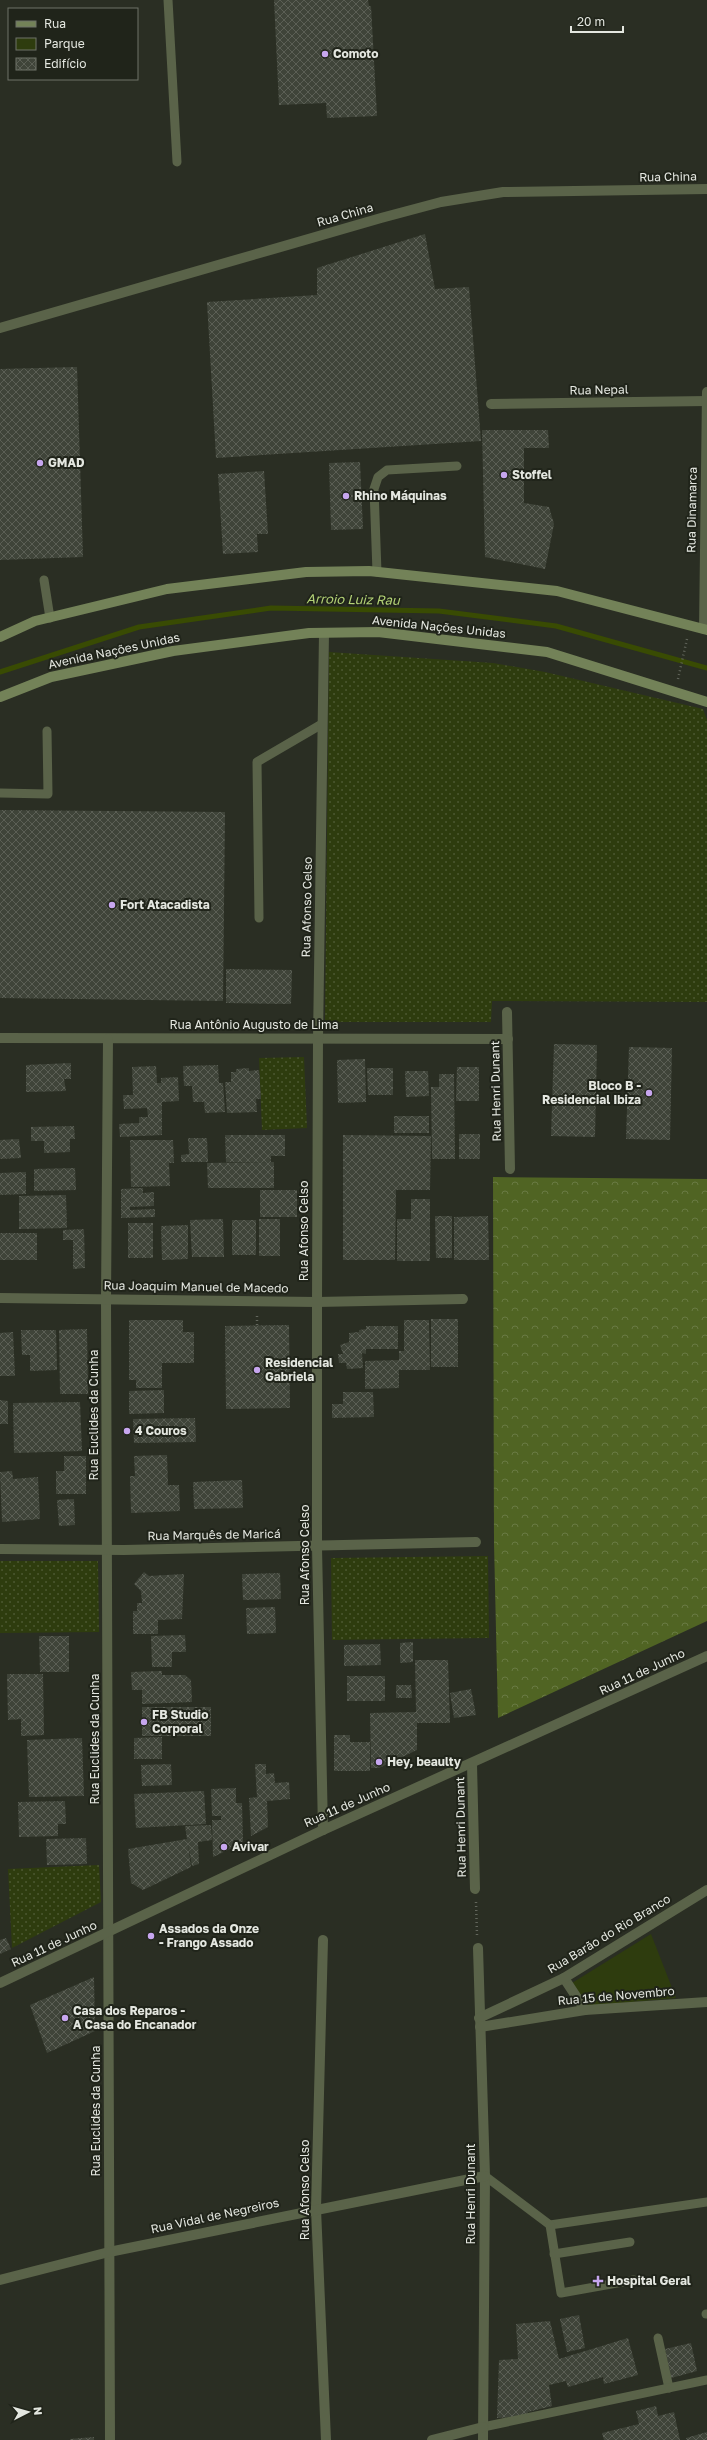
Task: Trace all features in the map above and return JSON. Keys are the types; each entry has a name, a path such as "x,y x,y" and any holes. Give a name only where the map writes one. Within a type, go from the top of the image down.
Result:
{"main road":[{"path":"0,637 35,621 167,590 306,572 377,572 557,591 705,629"},
{"name":"Avenida Nações Unidas","path":"0,697 51,677 173,651 324,633 378,632 547,652 707,702"}],"street":[{"name":"Rua China","path":"0,328 381,218 476,195 511,192 707,189"},
{"name":"Rua Dinamarca","path":"705,629 707,392"},
{"name":"Rua Nepal","path":"491,404 707,401"},
{"name":"Rua Afonso Celso","path":"323,1830 317,1547 317,1302 318,1039 324,633"},
{"name":"Rua Henri Dunant","path":"507,1012 510,1169"},
{"name":"Rua Antônio Augusto de Lima","path":"0,1038 508,1039"},
{"name":"Rua Euclides da Cunha","path":"108,1039 106,1299 110,2440"},
{"name":"Rua Joaquim Manuel de Macedo","path":"0,1298 317,1302 463,1299"},
{"name":"Rua Marquês de Maricá","path":"0,1549 107,1550 317,1547 476,1542"},
{"name":"Rua 11 de Junho","path":"0,1983 323,1830 472,1764 707,1656"},
{"name":"Rua Henri Dunant","path":"472,1764 475,1889"},
{"name":"Rua Barão do Rio Branco","path":"479,2022 564,1978 707,1890"},
{"name":"Rua Afonso Celso","path":"323,1940 316,2209 326,2440"},
{"name":"Rua Henri Dunant","path":"478,1948 479,2022 485,2176 483,2440"},
{"path":"564,1978 584,2010"},
{"name":"Rua 15 de Novembro","path":"479,2022 584,2010 707,2002"},
{"name":"Rua Vidal de Negreiros","path":"0,2280 109,2252 485,2176"},
{"path":"432,2440 483,2427"}],"lane":[{"path":"168,0 177,162"},
{"path":"377,572 374,489 378,477 387,470 457,466"},
{"path":"44,580 50,618"},
{"path":"259,918 257,762 322,724"},
{"path":"0,793 48,794 47,731"},
{"path":"485,2176 550,2225 561,2293 634,2280"},
{"path":"550,2225 707,2202"},
{"path":"554,2254 630,2242"},
{"path":"658,2338 669,2388"},
{"path":"483,2427 707,2380"}],"path":[{"path":"678,682 688,634"},
{"path":"475,1889 478,1948"}],"green space":[{"path":"329,652 493,663 545,672 703,709 707,720 707,1002 492,1001 491,1022 325,1022"},
{"path":"304,1057 307,1128 262,1130 259,1058"},
{"path":"493,1177 707,1179 707,1621 498,1718 494,1543"},
{"path":"488,1556 489,1638 332,1640 331,1558"},
{"path":"0,1561 98,1561 99,1632 0,1633"},
{"path":"99,1865 101,1902 12,1948 8,1869"},
{"path":"651,1934 676,1998 587,2006 572,1983"}],"building":[{"name":"Comoto","path":"274,0 368,0 369,6 371,6 377,116 327,118 326,103 279,105"},
{"path":"425,234 435,289 469,287 481,441 216,458 207,302 317,295 317,268"},
{"name":"GMAD","path":"77,367 83,557 0,560 0,369"},
{"name":"Stoffel","path":"482,430 548,430 549,448 524,448 524,503 549,507 554,524 545,569 485,557"},
{"name":"Rhino Máquinas","path":"360,462 363,529 331,530 329,463"},
{"path":"264,471 268,534 257,534 258,552 223,554 218,474"},
{"name":"Fort Atacadista","path":"0,810 225,812 223,1001 0,998"},
{"path":"226,969 292,970 291,1004 226,1003"},
{"path":"554,1044 597,1045 595,1137 551,1136"},
{"name":"Bloco B - Residencial Ibiza","path":"629,1047 672,1048 670,1140 626,1139"},
{"path":"365,1059 366,1102 338,1103 337,1060"},
{"path":"71,1063 71,1079 64,1079 66,1091 26,1092 26,1065"},
{"path":"218,1065 219,1083 223,1083 225,1112 205,1113 204,1102 193,1102 192,1086 184,1086 183,1066"},
{"path":"156,1066 157,1083 161,1083 161,1078 178,1077 179,1101 162,1102 162,1135 120,1137 119,1124 139,1123 139,1117 148,1117 147,1108 124,1109 123,1095 133,1095 132,1067"},
{"path":"457,1067 479,1067 479,1101 456,1101"},
{"path":"249,1068 249,1071 259,1070 261,1099 256,1099 257,1112 227,1113 225,1082 231,1082 231,1072 236,1072 236,1069"},
{"path":"367,1068 393,1068 393,1095 368,1095"},
{"path":"405,1071 428,1071 429,1096 406,1097"},
{"path":"439,1074 454,1074 455,1159 432,1159 431,1087 439,1087"},
{"path":"394,1116 429,1116 429,1133 394,1133"},
{"path":"74,1126 75,1139 70,1139 70,1152 44,1153 44,1141 31,1141 31,1127"},
{"path":"459,1134 480,1134 480,1159 459,1159"},
{"path":"225,1135 285,1135 285,1156 271,1156 271,1162 226,1162"},
{"path":"343,1135 431,1136 430,1190 396,1190 395,1260 343,1260"},
{"path":"188,1138 207,1138 208,1162 181,1162 181,1155 189,1154"},
{"path":"19,1139 21,1158 0,1159 0,1140"},
{"path":"130,1140 173,1140 174,1163 169,1163 170,1186 131,1187"},
{"path":"274,1162 274,1188 208,1188 207,1163"},
{"path":"75,1168 76,1190 34,1191 34,1169"},
{"path":"26,1172 26,1194 0,1195 0,1173"},
{"path":"143,1188 143,1193 154,1192 154,1206 130,1207 130,1210 155,1209 155,1217 121,1218 121,1189"},
{"path":"260,1190 297,1190 297,1217 260,1217"},
{"path":"66,1195 67,1228 19,1229 19,1196"},
{"path":"411,1199 430,1199 430,1261 397,1261 397,1219 411,1219"},
{"path":"435,1216 452,1216 452,1258 436,1258"},
{"path":"488,1216 489,1260 454,1260 454,1217"},
{"path":"223,1219 224,1257 192,1257 190,1220"},
{"path":"259,1219 280,1219 280,1256 259,1256"},
{"path":"232,1220 256,1220 256,1255 232,1255"},
{"path":"128,1223 153,1223 153,1258 128,1258"},
{"path":"188,1225 188,1259 162,1260 161,1226"},
{"path":"84,1229 85,1268 73,1269 73,1240 63,1240 63,1230"},
{"path":"0,1233 37,1233 37,1260 0,1260"},
{"path":"431,1319 458,1319 458,1367 431,1367"},
{"path":"129,1320 183,1320 183,1332 194,1332 194,1363 162,1363 162,1388 136,1388 136,1380 129,1380"},
{"path":"404,1320 429,1320 430,1370 399,1370 399,1388 365,1389 365,1361 399,1360 399,1351 404,1351"},
{"name":"Residencial Gabriela","path":"289,1325 290,1408 226,1409 225,1326"},
{"path":"366,1326 398,1326 398,1349 366,1349 366,1354 362,1353 363,1368 347,1369 346,1363 339,1363 338,1354 343,1354 340,1345 349,1342 349,1333 359,1332 359,1330 366,1329"},
{"path":"87,1329 88,1394 60,1394 59,1330"},
{"path":"21,1330 56,1330 57,1370 30,1371 30,1355 22,1355"},
{"path":"13,1332 15,1376 0,1376 0,1333"},
{"path":"164,1390 164,1413 129,1414 129,1391"},
{"path":"343,1392 373,1392 374,1417 332,1418 332,1404 343,1404"},
{"path":"0,1400 8,1401 8,1424 0,1424"},
{"path":"80,1402 82,1451 14,1453 13,1403"},
{"path":"195,1418 196,1442 134,1443 133,1419"},
{"path":"167,1455 168,1485 179,1485 180,1511 131,1513 130,1476 135,1476 134,1456"},
{"path":"64,1456 86,1456 86,1494 56,1494 56,1471 64,1471"},
{"path":"12,1471 13,1479 38,1477 40,1519 2,1522 0,1472"},
{"path":"242,1480 243,1508 194,1509 193,1482"},
{"path":"74,1499 75,1525 59,1526 57,1500"},
{"path":"144,1572 149,1576 184,1574 182,1619 158,1620 158,1634 133,1634 133,1611 137,1611 137,1603 142,1603 141,1591 134,1584"},
{"path":"280,1573 281,1599 243,1600 242,1574"},
{"path":"275,1607 276,1633 247,1634 246,1608"},
{"path":"185,1635 186,1652 172,1652 172,1667 152,1667 151,1636"},
{"path":"39,1636 69,1636 69,1672 40,1672"},
{"path":"413,1642 413,1662 400,1663 400,1643"},
{"path":"380,1644 381,1665 344,1666 344,1645"},
{"path":"415,1660 448,1660 450,1723 417,1723 417,1750 379,1768 371,1768 370,1713 416,1712"},
{"path":"162,1671 162,1675 185,1675 191,1680 192,1702 142,1704 142,1690 132,1690 131,1672"},
{"path":"7,1674 43,1674 44,1735 21,1736 21,1719 8,1720"},
{"path":"347,1676 385,1676 385,1701 347,1701"},
{"path":"396,1685 411,1685 412,1698 396,1698"},
{"path":"471,1689 476,1715 454,1718 450,1693"},
{"path":"142,1707 211,1707 211,1736 142,1736"},
{"path":"334,1735 350,1735 350,1742 370,1742 370,1771 334,1771"},
{"path":"162,1737 162,1759 134,1759 134,1738"},
{"path":"82,1738 84,1796 29,1797 27,1740"},
{"path":"171,1764 172,1785 142,1786 141,1765"},
{"path":"255,1764 266,1764 266,1774 274,1773 275,1783 289,1782 290,1799 267,1801 268,1827 251,1836 249,1798 257,1797"},
{"path":"236,1788 236,1803 242,1803 243,1843 213,1857 212,1820 221,1820 221,1816 212,1816 211,1789"},
{"path":"204,1791 206,1824 136,1828 134,1794"},
{"path":"65,1801 66,1824 58,1824 58,1836 19,1837 18,1802"},
{"path":"211,1825 212,1840 198,1842 199,1864 192,1866 188,1844 191,1867 143,1890 131,1883 128,1849 187,1839 185,1826"},
{"path":"86,1838 87,1864 47,1865 46,1839"},
{"path":"6,1938 11,1949 0,1954 0,1940"},
{"name":"Casa dos Reparos - A Casa do Encanador","path":"94,1977 95,2031 47,2053 30,2005"},
{"path":"579,2315 585,2348 567,2352 560,2319"},
{"path":"550,2321 559,2359 628,2338 638,2375 604,2384 603,2377 568,2387 566,2381 549,2385 552,2406 528,2412 527,2416 497,2418 499,2360 518,2359 516,2324"},
{"path":"691,2343 697,2371 671,2378 665,2349"},
{"path":"656,2406 658,2416 674,2412 680,2440 604,2440 602,2433 639,2424 636,2411"},
{"path":"707,2432 707,2440 687,2440 686,2438"},
{"path":"94,2437 94,2440 70,2440 70,2439"}],"waterway":[{"name":"Arroio Luiz Rau","path":"0,672 139,627 271,608 439,611 556,626 707,668"}],"place":[{"name":"Comoto","path":"325,54"},
{"name":"GMAD","path":"40,463"},
{"name":"Stoffel","path":"504,475"},
{"name":"Rhino Máquinas","path":"346,496"},
{"name":"Fort Atacadista","path":"112,905"},
{"name":"Bloco B - Residencial Ibiza","path":"649,1093"},
{"name":"Residencial Gabriela","path":"257,1370"},
{"name":"4 Couros","path":"127,1431"},
{"name":"FB Studio Corporal","path":"144,1722"},
{"name":"Hey, beaulty","path":"379,1762"},
{"name":"Avivar","path":"224,1847"},
{"name":"Assados da Onze - Frango Assado","path":"151,1936"},
{"name":"Casa dos Reparos - A Casa do Encanador","path":"65,2018"},
{"name":"Hospital Geral","path":"598,2281"}]}
